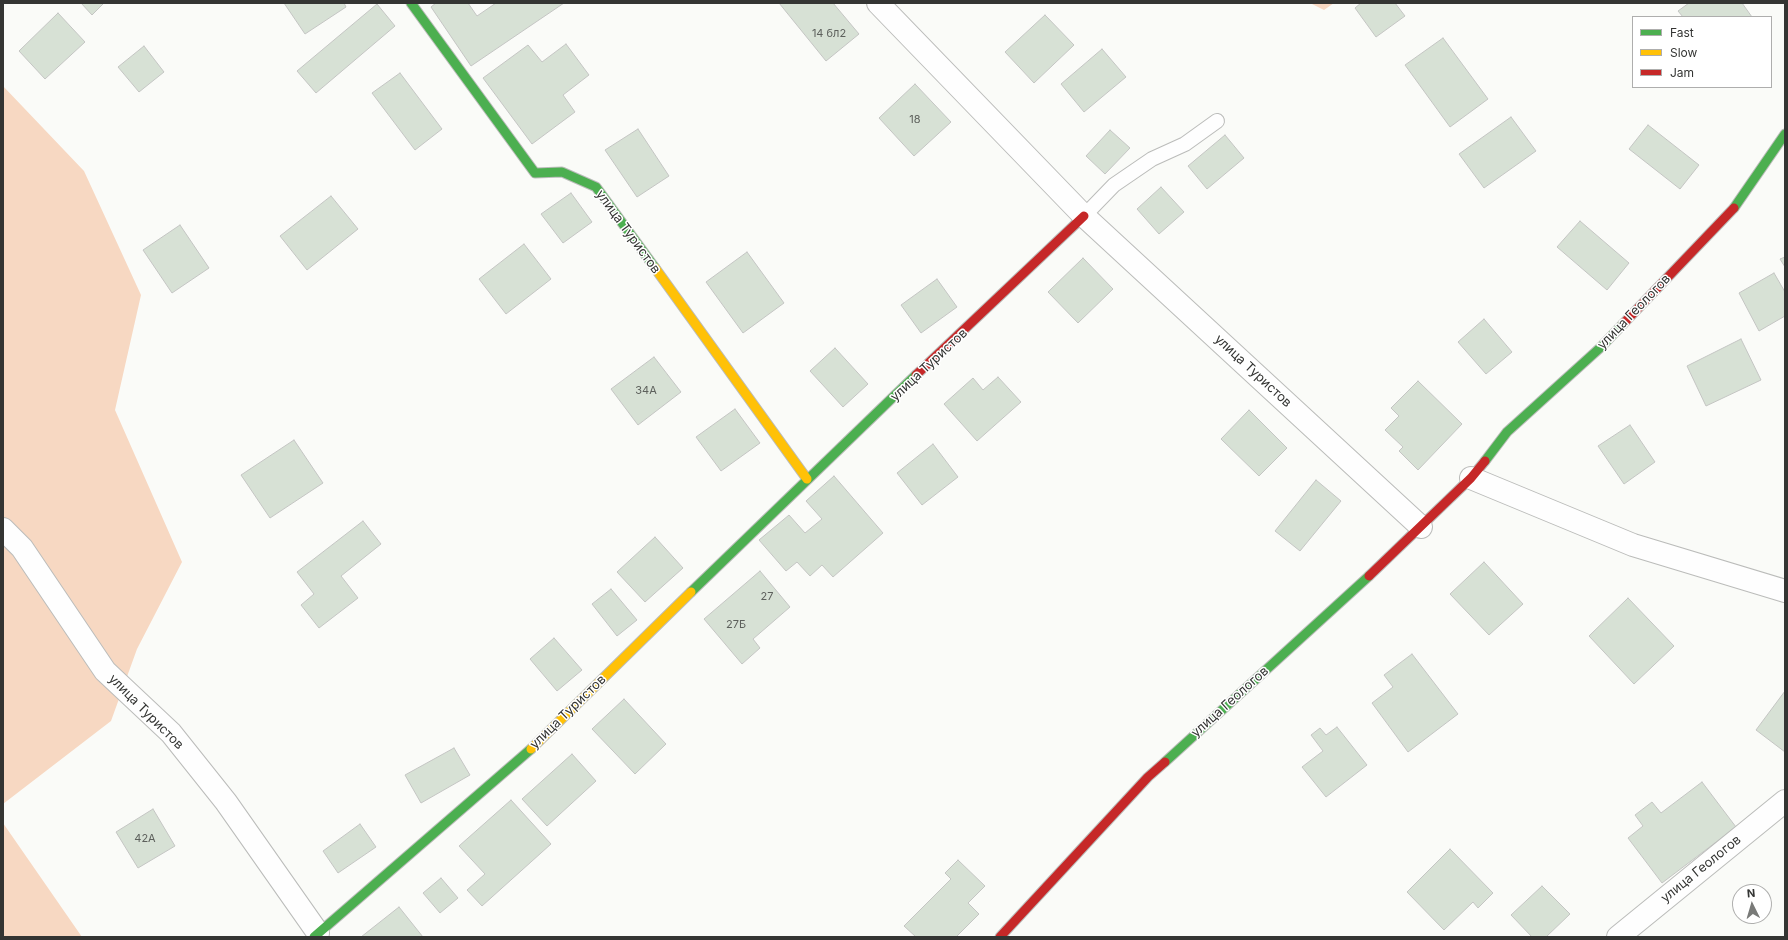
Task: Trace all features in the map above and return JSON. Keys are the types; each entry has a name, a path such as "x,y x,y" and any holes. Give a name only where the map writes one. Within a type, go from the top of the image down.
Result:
{"street":[{"name":"улица Туристов","path":"411,3 535,173 562,172 596,187 807,479"},
{"name":"улица Туристов","path":"878,3 1084,216 1421,527"},
{"name":"улица Геологов","path":"1000,937 1148,777 1337,606 1421,527 1471,478 1507,432 1601,347 1738,204 1785,134"},
{"name":"улица Туристов","path":"3,529 22,548 105,671 171,733 226,802 316,935 525,755 807,479 1084,216"},
{"path":"1471,478 1633,545 1785,591"},
{"name":"улица Геологов","path":"1618,937 1785,801"}],"lane":[{"path":"1084,216 1114,185 1152,159 1185,144 1217,121"}],"shaded area":[{"path":"1310,3 1334,3 1324,10"},
{"path":"3,86 84,171 141,295 115,410 182,562 137,649 111,721 3,804"},
{"path":"3,823 82,937 3,937"}],"building":[{"path":"81,3 104,3 92,15"},
{"path":"284,3 344,3 346,7 305,34"},
{"path":"436,3 468,3 477,16 496,3 564,3 471,66 431,7"},
{"path":"779,3 833,3 859,34 826,61"},
{"path":"1361,3 1395,3 1405,16 1376,37 1355,8"},
{"path":"1689,3 1742,3 1751,16 1682,16 1678,11"},
{"path":"377,4 395,26 316,93 297,71"},
{"path":"58,13 85,42 45,79 19,51"},
{"path":"1045,15 1074,45 1034,83 1005,52"},
{"path":"1443,38 1488,99 1450,127 1405,65"},
{"path":"566,44 589,75 563,95 575,112 532,144 483,78 528,45 542,62"},
{"path":"144,46 164,72 139,92 118,67"},
{"path":"1102,49 1126,77 1084,112 1061,84"},
{"path":"400,73 442,129 415,150 372,93"},
{"path":"915,84 951,122 914,156 879,118"},
{"path":"1511,117 1536,151 1484,188 1459,154"},
{"path":"1648,125 1699,165 1680,189 1629,149"},
{"path":"638,129 669,176 637,197 605,150"},
{"path":"1110,130 1130,148 1105,174 1086,156"},
{"path":"1225,135 1244,158 1207,189 1188,166"},
{"path":"1161,187 1184,212 1159,234 1137,209"},
{"path":"571,193 592,222 563,243 541,214"},
{"path":"331,196 358,229 307,270 280,236"},
{"path":"1580,221 1629,263 1607,290 1557,247"},
{"path":"180,225 209,268 172,293 143,250"},
{"path":"524,244 551,279 506,314 479,279"},
{"path":"747,252 784,303 743,333 706,282"},
{"path":"1785,257 1785,267 1780,259"},
{"path":"1083,258 1113,289 1078,323 1048,292"},
{"path":"1774,273 1785,292 1785,316 1759,331 1739,293"},
{"path":"937,279 957,307 921,333 901,305"},
{"path":"1484,319 1512,352 1486,374 1458,342"},
{"path":"1741,339 1761,380 1706,406 1687,366"},
{"path":"835,348 868,384 843,407 810,371"},
{"path":"654,357 681,392 638,425 611,389"},
{"path":"998,377 1021,402 977,441 944,404 973,378 983,390"},
{"path":"1418,381 1462,424 1418,470 1399,451 1403,447 1385,430 1399,416 1391,408"},
{"path":"735,409 760,443 721,471 696,437"},
{"path":"1249,410 1287,448 1259,476 1221,439"},
{"path":"1630,425 1655,462 1624,484 1598,446"},
{"path":"294,440 323,483 270,518 241,475"},
{"path":"933,444 958,477 922,505 897,473"},
{"path":"834,476 883,533 833,577 822,565 810,576 797,562 786,571 759,540 789,515 805,533 822,519 806,501"},
{"path":"1316,480 1341,501 1300,551 1275,531"},
{"path":"363,521 381,544 341,576 358,598 319,628 301,605 314,594 297,572"},
{"path":"655,537 683,568 645,602 617,572"},
{"path":"1484,562 1523,604 1489,635 1450,594"},
{"path":"760,571 790,607 753,639 760,648 742,664 704,619"},
{"path":"611,589 637,620 617,636 592,604"},
{"path":"1628,598 1674,646 1634,684 1589,636"},
{"path":"554,638 582,670 557,691 530,659"},
{"path":"1412,654 1458,714 1408,752 1372,703 1393,687 1384,675"},
{"path":"1785,691 1785,752 1756,730"},
{"path":"624,699 666,744 635,774 592,729"},
{"path":"1337,727 1367,765 1326,797 1302,767 1323,751 1311,735 1320,728 1326,735"},
{"path":"454,748 470,775 421,803 405,775"},
{"path":"572,754 596,781 547,826 522,799"},
{"path":"1702,782 1736,827 1662,883 1628,838 1643,826 1635,815 1652,802 1661,813"},
{"path":"511,800 551,844 482,906 467,890 485,874 459,846"},
{"path":"153,809 175,846 138,868 116,832"},
{"path":"360,824 376,847 338,873 323,851"},
{"path":"1450,849 1493,893 1478,908 1473,902 1444,930 1407,892"},
{"path":"958,860 985,886 968,903 979,914 956,937 916,937 904,926 951,879 945,873"},
{"path":"441,878 458,898 440,913 423,893"},
{"path":"1542,886 1570,914 1546,937 1532,937 1511,915"},
{"path":"399,907 423,937 361,937"}],"traffic: fast":[{"path":"411,3 535,173 562,172 596,187 655,268"},
{"path":"1734,208 1785,134"},
{"path":"1485,461 1507,432 1601,347 1623,324"},
{"path":"691,592 916,375"},
{"path":"1165,762 1369,576"},
{"path":"314,937 531,749"}],"traffic: slow":[{"path":"655,268 807,479"},
{"path":"531,749 691,592"}],"traffic: jam":[{"path":"1623,324 1734,208"},
{"path":"916,375 1084,216"},
{"path":"1369,576 1471,478 1485,461"},
{"path":"1000,937 1148,777 1165,762"}]}
